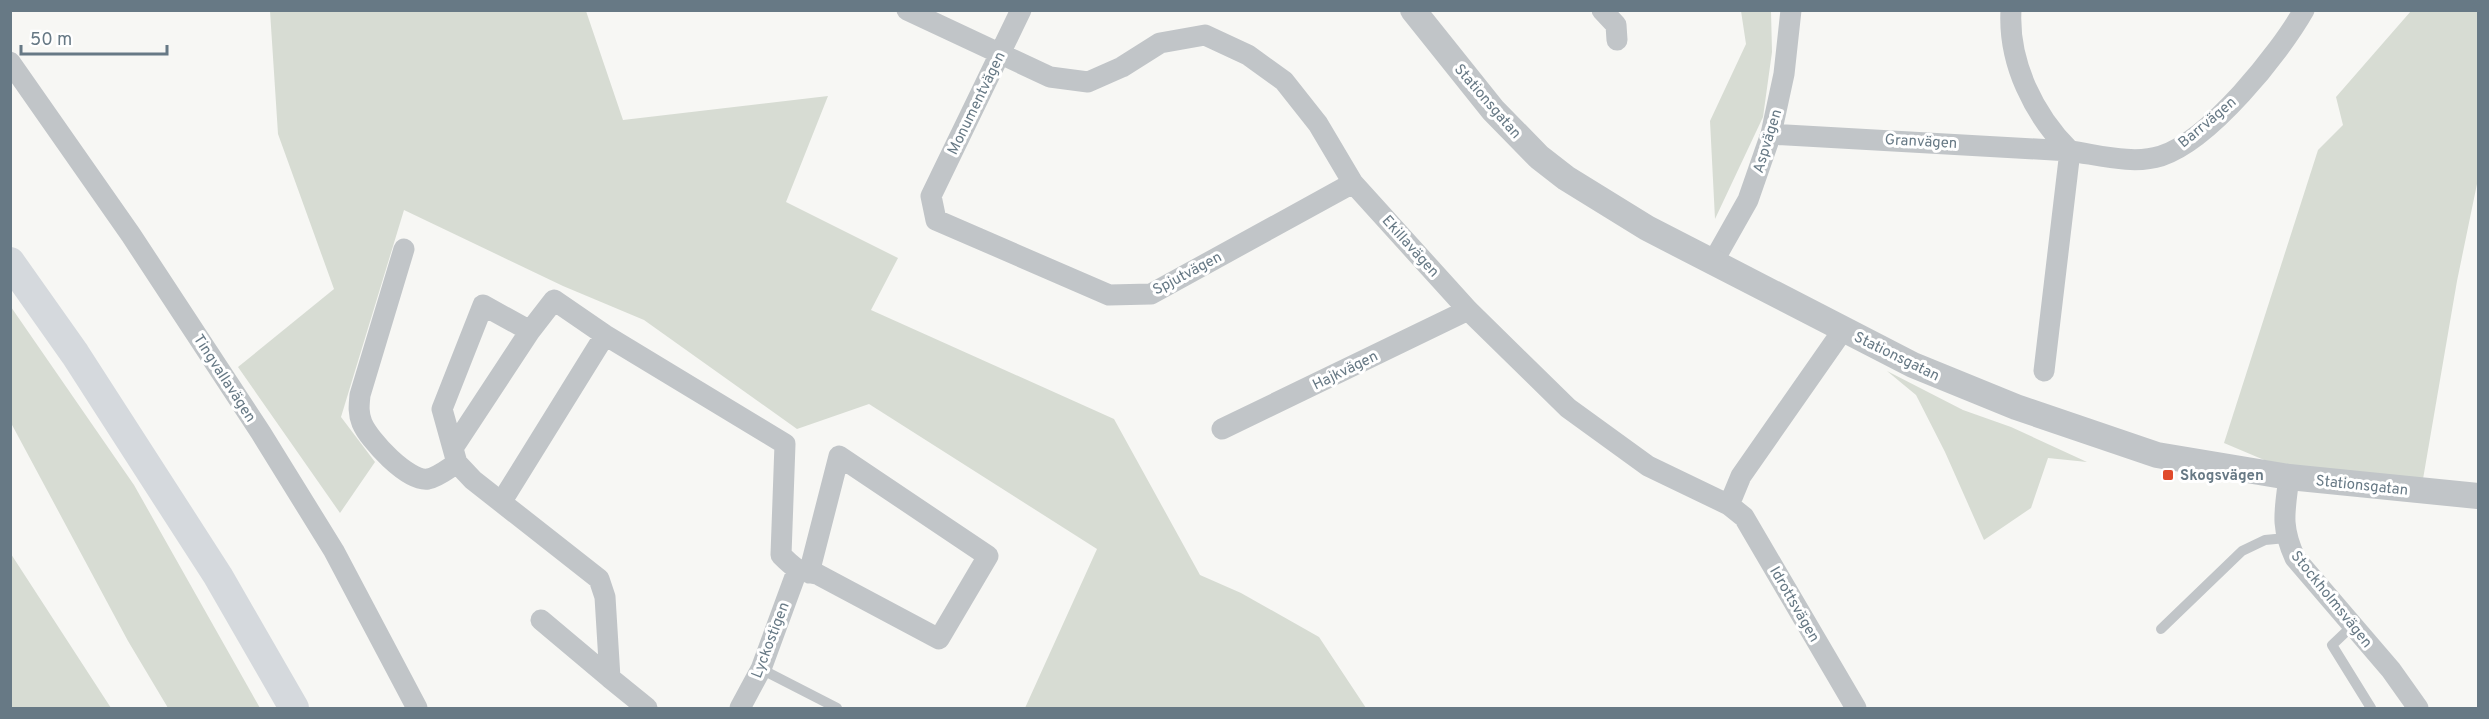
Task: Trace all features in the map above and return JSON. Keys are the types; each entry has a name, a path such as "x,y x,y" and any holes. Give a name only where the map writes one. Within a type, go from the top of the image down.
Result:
{"main road":[{"path":"10,262 75,354 218,576 294,708"}],"street":[{"name":"Ekillavägen","path":"907,10 1050,77 1088,82 1122,67 1160,43 1204,35 1248,55 1284,81 1318,124 1353,183 1468,310 1568,408 1648,466 1729,505"},
{"name":"Monumentvägen","path":"931,196 1021,10"},
{"name":"Stationsgatan","path":"1413,10 1493,110 1539,157 1566,178 1637,222 1713,262 1843,330 1966,388 2157,455 2289,477 2478,496"},
{"path":"1602,10 1616,25 1617,40"},
{"name":"Aspvägen","path":"1713,262 1748,200 1771,134 1779,102 1791,10"},
{"path":"2011,10 2014,51 2029,96 2052,132 2070,151 2044,371"},
{"name":"Barrvägen","path":"2070,151 2117,158 2143,159 2162,156 2178,148 2207,127 2236,99 2281,48 2304,10"},
{"name":"Tingvallavägen","path":"10,62 131,235 261,433 334,551 417,708"},
{"name":"Granvägen","path":"1771,134 2070,151"},
{"name":"Spjutvägen","path":"931,196 936,220 1109,295 1151,294 1353,183"},
{"path":"404,249 360,395 358,409 363,424 377,447 399,466 418,477 428,479 455,456 530,331 554,300 605,335 785,444 781,555 803,572"},
{"path":"530,331 483,305 441,410 455,456 473,480 599,579 605,597 610,678"},
{"name":"Hajkvägen","path":"1222,429 1468,310"},
{"path":"1729,505 1741,476 1843,330"},
{"path":"502,501 605,335"},
{"name":"Lyckostigen","path":"740,708 761,669 803,572 839,456 988,556 939,639 817,574 803,572"},
{"name":"Stockholmsvägen","path":"2289,477 2283,520 2286,538 2295,558 2391,670 2418,708"},
{"name":"Idrottsvägen","path":"1729,505 1744,517 1851,706"},
{"path":"541,620 647,708"}],"lane":[{"path":"2161,628 2242,551 2265,540 2286,538"},
{"path":"2352,626 2332,645 2371,708"},
{"path":"761,669 837,708"}],"shaded area":[{"path":"270,11 586,11 623,120 828,96 786,202 898,258 871,310 1114,419 1200,575 1241,593 1319,637 1366,708 1025,708 1097,549 869,404 797,429 644,320 563,286 404,210 341,417 375,462 340,513 238,367 334,289 278,134"},
{"path":"1741,11 1771,11 1772,52 1763,117 1715,219 1710,121 1746,44"},
{"path":"2411,11 2478,11 2478,179 2457,281 2423,479 2276,465 2224,443 2318,150 2343,125 2336,97"},
{"path":"11,307 134,485 260,708 168,708 128,641 11,423"},
{"path":"1887,371 1963,410 2011,427 2087,462 2048,458 2031,508 1984,540 1945,452 1916,395"},
{"path":"11,554 111,708 11,708"}],"place":[{"name":"Skogsvägen","path":"2168,475"}]}
